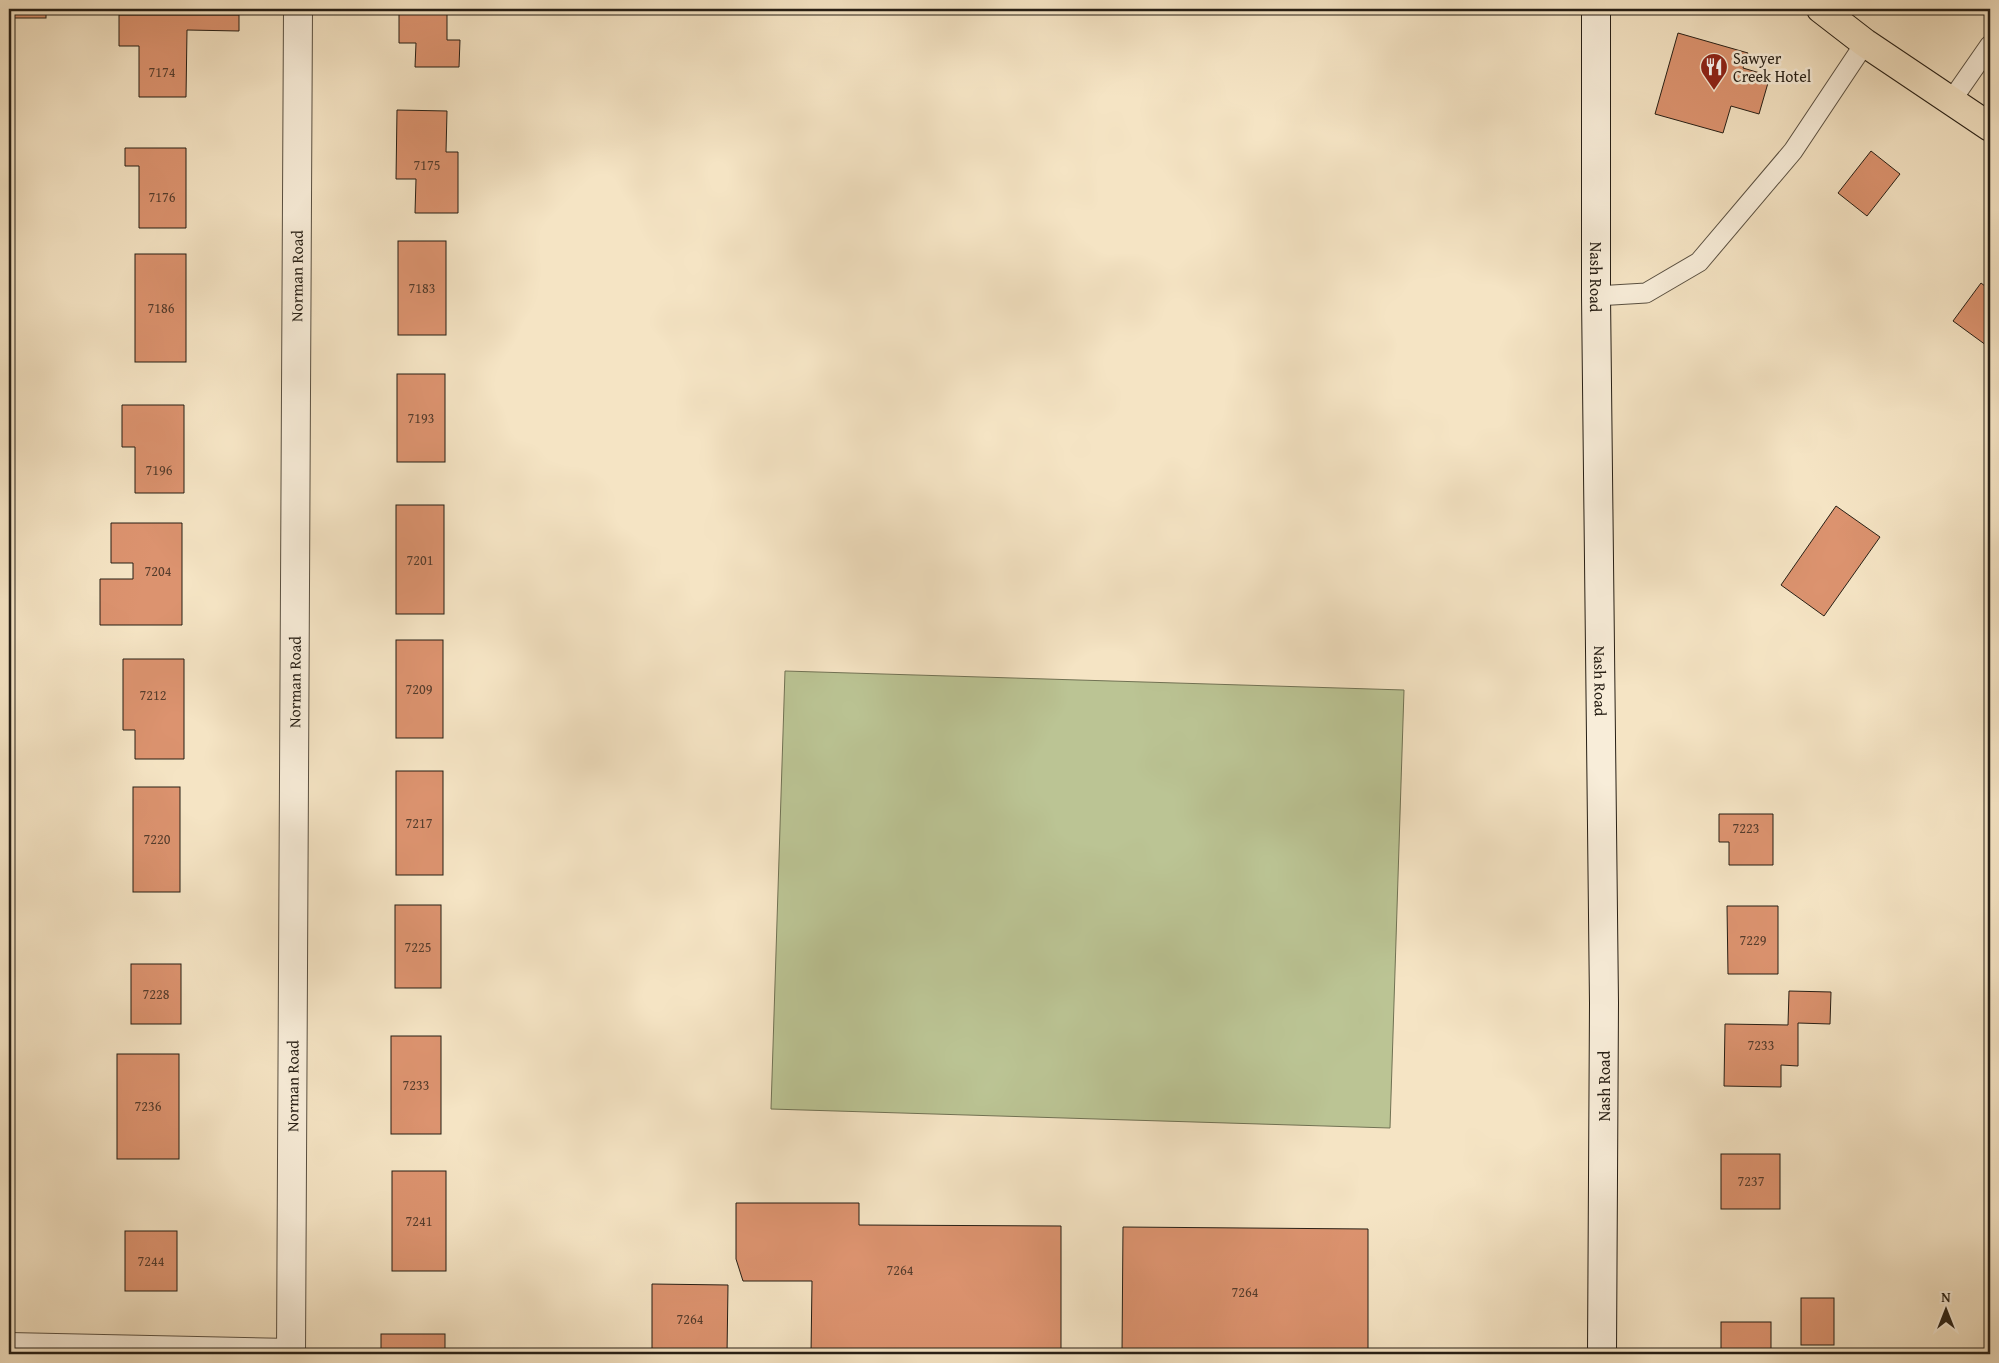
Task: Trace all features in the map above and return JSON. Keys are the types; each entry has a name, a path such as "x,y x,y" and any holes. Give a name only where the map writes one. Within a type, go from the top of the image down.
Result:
{"main road":[{"path":"1821,9 1865,44 1990,127"}],"street":[{"name":"Norman Road","path":"291,1354 298,9"},
{"name":"Nash Road","path":"1596,9 1596,296 1604,1003 1602,1354"},
{"path":"9,1347 291,1354"}],"lane":[{"path":"1596,296 1646,293 1699,262 1794,151 1865,44"},
{"path":"1951,101 1990,45"}],"green space":[{"path":"785,671 1404,690 1390,1128 771,1109"}],"building":[{"path":"9,9 46,9 46,18 9,18"},
{"path":"399,9 447,9 447,40 460,40 459,67 415,67 416,43 399,43"},
{"path":"119,15 239,15 239,31 187,30 186,97 139,97 139,46 119,46"},
{"name":"Sawyer Creek Hotel","path":"1678,33 1748,53 1743,68 1770,76 1759,114 1731,106 1723,133 1655,114"},
{"path":"397,110 447,111 446,152 458,152 458,213 415,213 416,179 396,179"},
{"path":"125,148 186,148 186,228 139,228 139,166 125,166"},
{"path":"1871,151 1900,174 1867,216 1838,193"},
{"path":"398,241 446,241 446,335 398,335"},
{"path":"135,254 186,254 186,362 135,362"},
{"path":"1981,283 1990,290 1990,348 1953,321"},
{"path":"397,374 445,374 445,462 397,462"},
{"path":"122,405 184,405 184,493 135,493 135,447 122,447"},
{"path":"396,505 444,505 444,614 396,614"},
{"path":"1836,506 1880,537 1824,616 1781,585"},
{"path":"111,523 182,523 182,625 100,625 100,579 133,579 133,563 111,563"},
{"path":"396,640 443,640 443,738 396,738"},
{"path":"123,659 184,659 184,759 135,759 135,730 123,730"},
{"path":"396,771 443,771 443,875 396,875"},
{"path":"133,787 180,787 180,892 133,892"},
{"path":"1719,814 1773,814 1773,865 1729,865 1729,842 1719,842"},
{"path":"395,905 441,905 441,988 395,988"},
{"path":"1727,906 1778,906 1778,974 1728,974"},
{"path":"131,964 181,964 181,1024 131,1024"},
{"path":"1789,991 1831,992 1830,1024 1798,1023 1798,1066 1781,1065 1781,1087 1724,1086 1725,1024 1788,1025"},
{"path":"391,1036 441,1036 441,1134 391,1134"},
{"path":"117,1054 179,1054 179,1159 117,1159"},
{"path":"1721,1154 1780,1154 1780,1209 1721,1209"},
{"path":"392,1171 446,1171 446,1271 392,1271"},
{"path":"736,1203 859,1203 859,1225 1061,1226 1061,1354 811,1354 812,1281 743,1281 736,1259"},
{"path":"1123,1227 1368,1229 1368,1354 1122,1354"},
{"path":"125,1231 177,1231 177,1291 125,1291"},
{"path":"652,1284 728,1285 727,1354 652,1354"},
{"path":"1801,1298 1834,1298 1834,1345 1801,1345"},
{"path":"1721,1322 1771,1322 1771,1354 1721,1354"},
{"path":"381,1334 445,1334 445,1354 381,1354"}],"place":[{"name":"Sawyer Creek Hotel","path":"1714,91"}]}
